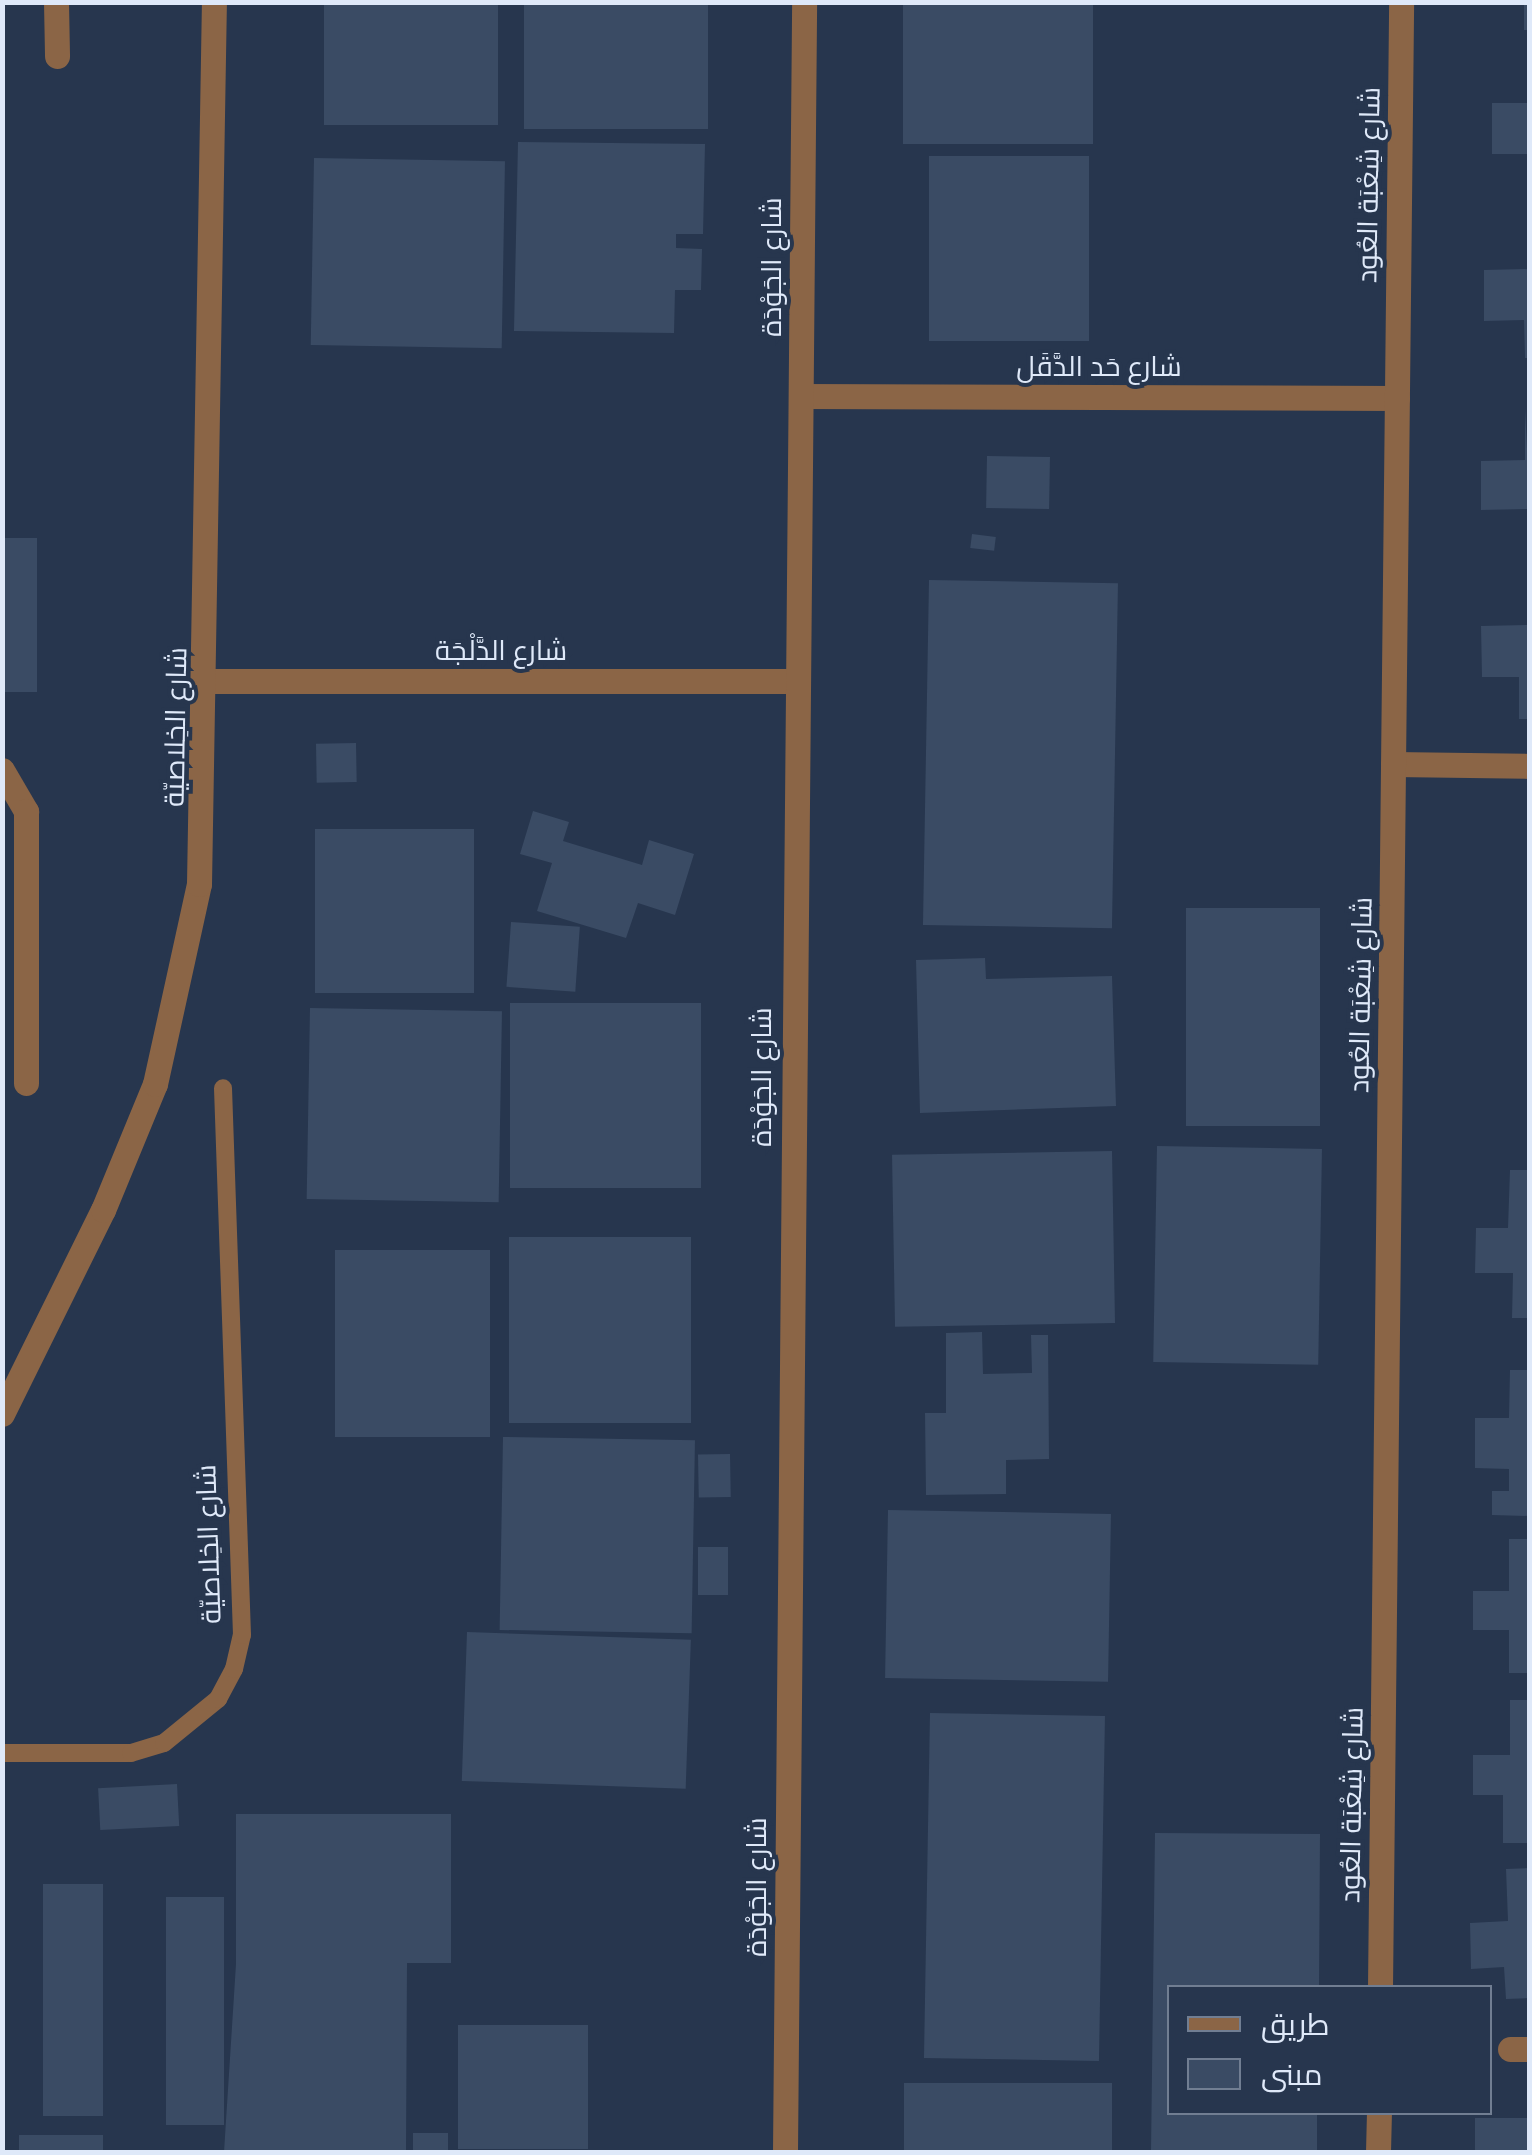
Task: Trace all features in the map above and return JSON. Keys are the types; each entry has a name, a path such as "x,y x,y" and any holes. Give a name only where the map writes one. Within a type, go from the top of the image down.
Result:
{"street":[{"path":"56,2 57,56"},
{"name":"شارع الخِلاصيّة","path":"2,1414 131,1148 174,1018 199,884 208,681 214,2"},
{"name":"شارع الجَوْدَة","path":"785,2152 804,2"},
{"name":"شارع شِعْبَة العُود","path":"1380,1985 1401,2"},
{"name":"شارع حَد الدَّقَل","path":"801,396 1396,398"},
{"name":"شارع الدَّلْجَة","path":"208,681 795,681"},
{"path":"1393,764 1530,766"},
{"path":"2,770 26,811 26,1083"},
{"path":"1378,2152 1379,2115"}],"lane":[{"name":"شارع الخِلاصيّة","path":"2,1753 131,1753 164,1743 218,1699 234,1668 242,1635 224,1088"}],"building":[{"path":"324,2 498,2 498,125 324,125"},
{"path":"524,2 708,2 708,129 524,129"},
{"path":"903,2 1093,2 1093,144 903,144"},
{"path":"1524,2 1530,2 1530,30 1524,30"},
{"path":"1492,103 1530,103 1530,154 1492,154"},
{"path":"518,142 705,144 703,234 676,234 676,248 702,249 701,290 675,290 674,333 514,331"},
{"path":"929,156 1089,156 1089,341 929,341"},
{"path":"314,158 505,161 502,348 311,345"},
{"path":"1530,269 1530,358 1525,358 1524,320 1484,321 1484,270"},
{"path":"1525,408 1530,509 1481,510 1481,461 1525,460"},
{"path":"987,456 1050,457 1049,509 986,508"},
{"path":"972,534 996,537 994,551 970,548"},
{"path":"2,538 37,538 37,692 2,692"},
{"path":"929,580 1118,583 1112,928 923,925"},
{"path":"1530,625 1530,719 1519,719 1519,677 1482,677 1481,626"},
{"path":"356,743 357,782 317,783 316,744"},
{"path":"533,811 569,822 563,841 642,865 649,840 694,854 675,915 638,903 626,938 537,911 552,863 520,854"},
{"path":"315,829 474,829 474,993 315,993"},
{"path":"1186,908 1320,908 1320,1126 1186,1126"},
{"path":"511,922 580,927 575,992 506,987"},
{"path":"985,958 986,979 1112,976 1116,1106 920,1113 916,960"},
{"path":"510,1003 701,1003 701,1188 510,1188"},
{"path":"310,1008 502,1011 499,1202 307,1199"},
{"path":"1157,1146 1322,1149 1318,1365 1153,1362"},
{"path":"1112,1151 1115,1323 895,1327 892,1155"},
{"path":"1510,1170 1530,1170 1530,1318 1512,1318 1513,1273 1475,1273 1476,1228 1508,1228"},
{"path":"509,1237 691,1237 691,1423 509,1423"},
{"path":"335,1250 490,1250 490,1437 335,1437"},
{"path":"982,1332 983,1374 1032,1373 1031,1335 1048,1335 1049,1459 1006,1460 1006,1494 926,1495 925,1413 946,1413 946,1333"},
{"path":"1510,1370 1530,1370 1530,1516 1492,1515 1492,1491 1509,1491 1509,1469 1475,1468 1475,1418 1509,1418"},
{"path":"503,1437 695,1440 692,1633 500,1630"},
{"path":"730,1454 731,1497 699,1498 698,1455"},
{"path":"888,1510 1111,1514 1108,1682 885,1678"},
{"path":"1509,1539 1530,1539 1530,1673 1509,1673 1509,1630 1473,1630 1473,1591 1509,1591"},
{"path":"698,1547 728,1547 728,1595 698,1595"},
{"path":"467,1632 691,1640 686,1789 462,1781"},
{"path":"1510,1700 1530,1700 1530,1843 1503,1843 1503,1795 1473,1795 1473,1755 1510,1755"},
{"path":"930,1713 1105,1716 1099,2061 924,2058"},
{"path":"177,1784 179,1826 100,1830 98,1788"},
{"path":"236,1814 451,1814 451,1963 407,1963 406,2152 224,2152 236,1964"},
{"path":"1155,1833 1320,1834 1319,1985 1167,1985 1167,2115 1317,2115 1317,2152 1151,2152"},
{"path":"1530,1868 1530,1998 1506,1999 1504,1967 1471,1969 1470,1923 1508,1921 1506,1869"},
{"path":"43,1884 103,1884 103,2116 43,2116"},
{"path":"166,1897 224,1897 224,2125 166,2125"},
{"path":"458,2025 588,2025 588,2149 458,2149"},
{"path":"904,2083 1112,2083 1112,2152 904,2152"},
{"path":"1475,2118 1530,2118 1530,2152 1475,2152"},
{"path":"413,2133 448,2133 448,2152 413,2152"},
{"path":"19,2135 103,2135 103,2152 19,2152"}]}
